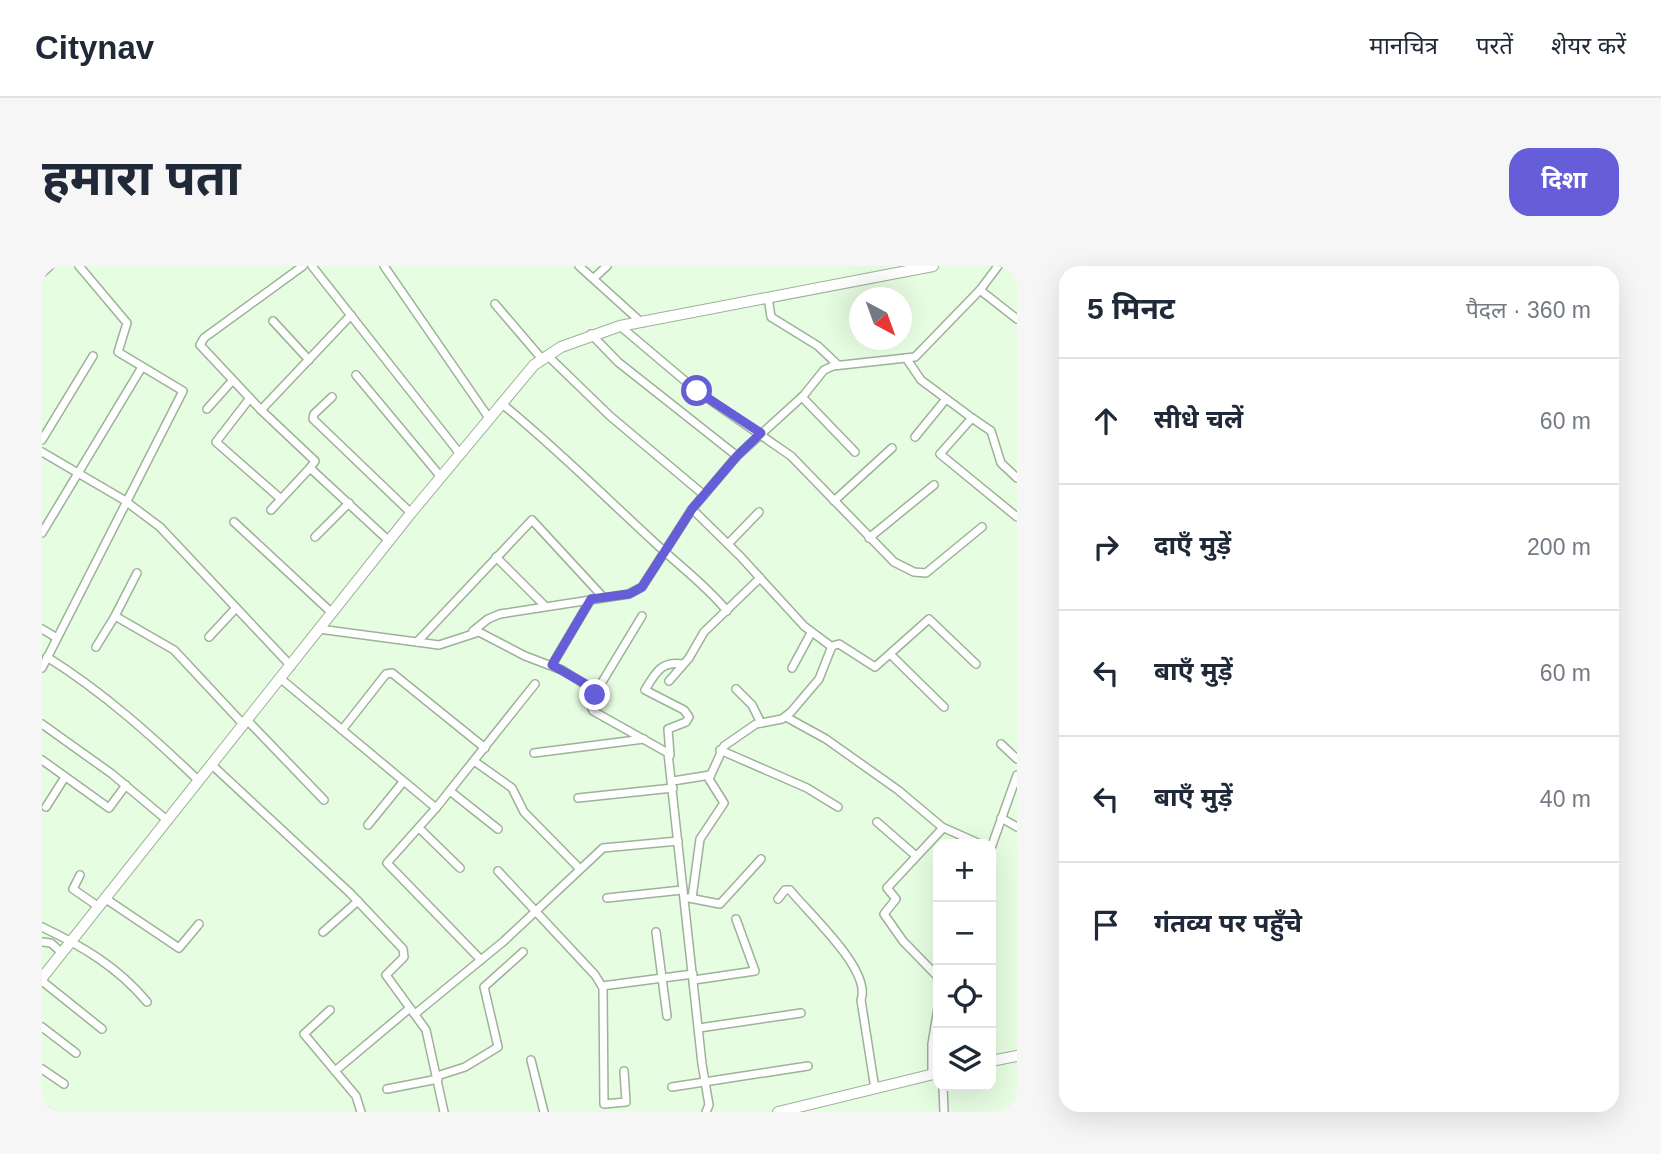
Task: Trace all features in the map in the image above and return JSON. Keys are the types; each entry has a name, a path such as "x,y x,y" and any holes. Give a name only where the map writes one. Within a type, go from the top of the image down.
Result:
{"street":[{"path":"42,273 50,266"},
{"path":"42,668 183,391 118,352 127,323 79,266"},
{"path":"271,510 315,461 232,380 200,342 303,266"},
{"path":"312,266 457,451"},
{"path":"384,266 486,414"},
{"path":"579,266 638,319"},
{"path":"594,278 607,266"},
{"path":"102,1029 42,979 59,950 195,777 212,765 243,721 281,679 287,662 319,629 328,609 408,510 486,414 501,403 541,355 591,334 638,319 768,297 908,268 933,266"},
{"path":"319,629 445,644 473,632 493,617 544,605 636,592 655,571 692,509 737,456 802,397 827,368 906,358 918,354 980,290 998,266"},
{"path":"980,290 1017,319"},
{"path":"768,297 771,317 811,340 839,366"},
{"path":"495,304 541,355 704,495"},
{"path":"261,410 351,315"},
{"path":"274,321 309,360"},
{"path":"620,326 697,391 791,456 894,562 914,572 926,573 982,527"},
{"path":"591,334 618,362 737,456"},
{"path":"42,440 93,356"},
{"path":"906,358 918,377 991,431 1001,463 1017,478"},
{"path":"42,533 142,367"},
{"path":"356,375 439,474"},
{"path":"207,409 232,380"},
{"path":"332,397 314,414 313,419 408,510"},
{"path":"802,397 855,452"},
{"path":"250,398 216,442 281,499"},
{"path":"915,437 946,399"},
{"path":"501,403 547,440 665,552 700,579 727,611"},
{"path":"972,418 940,454 1017,517"},
{"path":"834,501 892,448"},
{"path":"42,452 127,503 170,536 287,662"},
{"path":"310,468 386,538"},
{"path":"869,538 934,485"},
{"path":"316,537 349,503"},
{"path":"692,509 811,633 832,647"},
{"path":"728,544 759,512"},
{"path":"417,642 496,556 534,520 603,597"},
{"path":"234,522 328,609"},
{"path":"496,556 544,605"},
{"path":"96,647 137,573"},
{"path":"669,681 700,636 760,578"},
{"path":"552,665 591,599"},
{"path":"209,637 236,608"},
{"path":"115,616 167,645 324,800"},
{"path":"642,616 596,692 591,705 593,711 670,756"},
{"path":"687,896 700,839 724,803 709,779 720,750 761,723 786,717 819,679 832,647 839,644 873,667 891,655 929,619 976,664"},
{"path":"42,629 57,638"},
{"path":"473,632 552,665 596,692"},
{"path":"792,667 811,633"},
{"path":"891,655 944,707"},
{"path":"47,657 110,703 195,777"},
{"path":"683,664 668,663 661,666 645,690 684,710 689,717 688,721 668,729 678,841 687,896 694,977 703,1027 709,1105 706,1112"},
{"path":"342,730 386,674 392,673 485,748"},
{"path":"281,679 436,808"},
{"path":"481,960 425,899 387,864 536,684"},
{"path":"736,689 752,705 761,723"},
{"path":"786,717 826,739 898,790 943,828 968,839"},
{"path":"42,724 126,785 165,818"},
{"path":"534,753 644,739"},
{"path":"1001,744 1017,759"},
{"path":"720,750 807,788 838,807"},
{"path":"42,760 109,808 126,785"},
{"path":"474,761 512,788 527,815 580,869"},
{"path":"212,765 358,901 404,952 404,957 386,974 426,1030 444,1112"},
{"path":"578,799 673,784 710,775"},
{"path":"994,839 1017,775"},
{"path":"46,807 65,777"},
{"path":"368,825 403,782"},
{"path":"450,791 498,829"},
{"path":"1001,818 1017,827"},
{"path":"877,822 916,856"},
{"path":"419,828 460,868"},
{"path":"933,972 903,941 884,914 896,899 887,888 943,828"},
{"path":"335,1071 481,960 606,847 678,841"},
{"path":"607,898 687,896 720,904 761,859"},
{"path":"498,871 602,986 604,1104 626,1102 624,1071"},
{"path":"80,875 73,889 178,948 199,924"},
{"path":"778,899 785,890 790,890 848,957 863,989 861,1000 875,1089"},
{"path":"323,932 358,901"},
{"path":"602,986 664,978 712,977 756,970 736,919"},
{"path":"42,927 70,939 121,974 147,1002"},
{"path":"656,932 667,1016"},
{"path":"42,942 59,950"},
{"path":"387,1089 465,1067 498,1047 495,1021 483,989 523,952"},
{"path":"330,1010 304,1034 356,1096 361,1112"},
{"path":"703,1027 801,1013"},
{"path":"42,1027 76,1053"},
{"path":"996,1061 1017,1056"},
{"path":"531,1060 544,1112"},
{"path":"672,1087 720,1077 808,1066"},
{"path":"42,1069 64,1084"},
{"path":"778,1112 933,1074"},
{"path":"943,1091 944,1112"},
{"path":"42,1107 48,1112"}],"route":[{"path":"595,695 596,692 591,687 552,665 587,610 591,599 629,594 642,587 655,571 692,509 737,456 761,433 697,391"}]}
